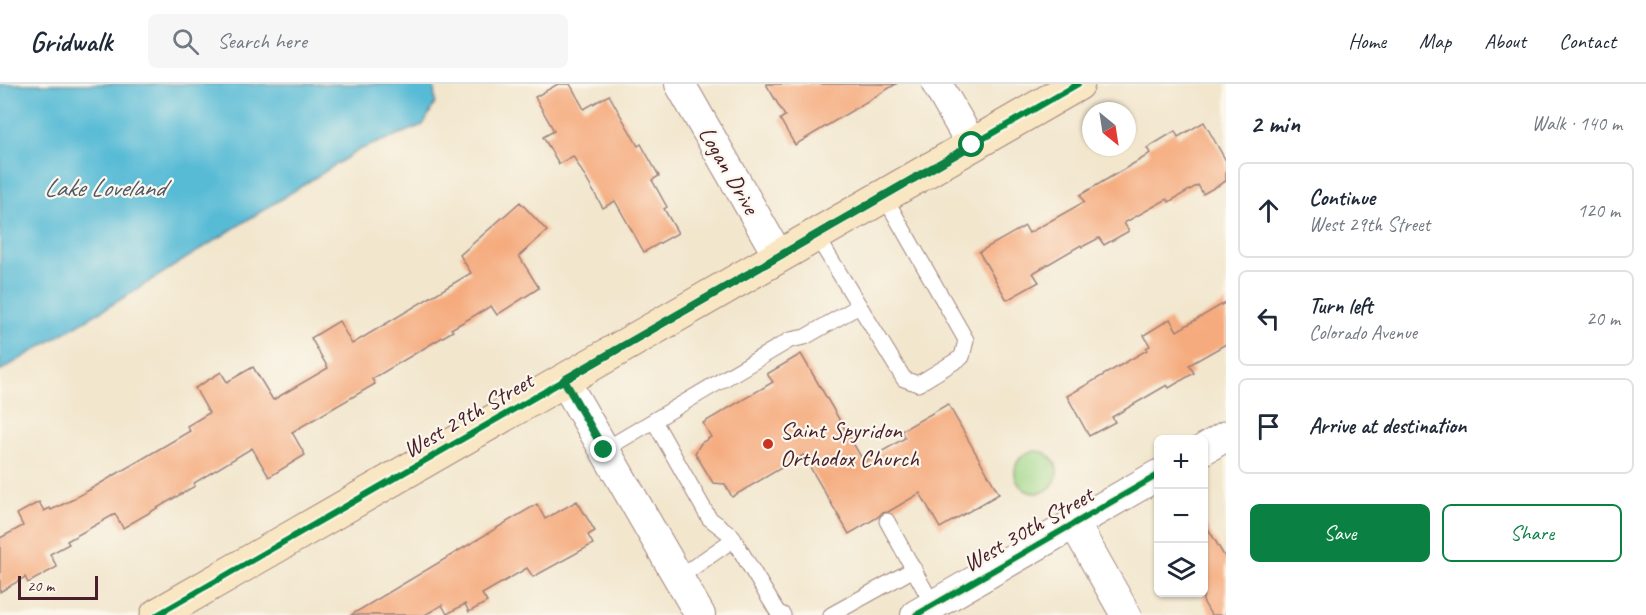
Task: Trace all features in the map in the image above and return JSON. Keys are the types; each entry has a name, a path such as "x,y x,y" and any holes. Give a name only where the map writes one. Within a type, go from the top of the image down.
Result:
{"main road":[{"name":"West 29th Street","path":"157,615 1078,84"}],"street":[{"name":"Logan Drive","path":"680,84 778,257"},
{"path":"937,84 972,145"},
{"path":"564,380 700,615"},
{"path":"1208,446 1226,436"},
{"name":"West 30th Street","path":"925,610 1154,477"},
{"path":"1074,523 1126,615"}],"lane":[{"path":"816,235 904,379 918,384 962,357 966,340 884,196"},
{"path":"604,450 790,340 805,337 859,306"},
{"path":"654,421 709,518 731,535 781,614"},
{"path":"886,521 914,569 925,610"},
{"path":"678,578 734,539"},
{"path":"831,615 914,569"}],"green space":[{"path":"1036,451 1051,457 1057,472 1051,487 1036,493 1021,487 1015,472 1021,457"}],"water":[{"name":"Lake Loveland","path":"0,84 434,84 435,103 423,125 359,150 123,298 0,371"}],"building":[{"path":"558,84 570,84 584,109 609,95 638,146 641,144 659,176 652,180 667,207 664,209 678,233 644,252 615,201 603,208 573,156 559,164 543,137 554,131 535,97"},
{"path":"766,84 896,84 795,145 780,119 785,116"},
{"path":"1204,122 1226,161 1226,181 1203,194 1198,185 1169,202 1167,199 1124,223 1129,231 1104,245 1099,238 1082,247 1081,245 1033,273 1039,282 1007,300 979,252 1025,226 1029,233 1084,202 1080,195 1143,158 1150,153 1147,148 1175,131 1178,137"},
{"path":"520,202 547,231 519,256 539,288 497,315 491,306 451,329 453,331 372,379 375,384 292,432 305,455 269,477 252,448 194,483 195,486 123,528 115,514 67,541 69,544 50,554 57,567 28,583 25,577 0,592 0,538 23,526 17,514 39,502 44,511 72,500 190,431 187,426 209,413 195,388 221,372 227,382 253,367 273,400 328,368 311,338 339,321 352,344 471,273 460,255"},
{"path":"1226,302 1226,344 1189,365 1194,373 1169,388 1167,385 1112,417 1115,422 1089,436 1067,396 1147,350 1146,348 1150,346 1144,335 1170,319 1177,331"},
{"name":"Saint Spyridon Orthodox Church","path":"801,354 864,462 905,438 901,431 948,404 999,494 940,528 920,493 849,534 803,455 732,497 725,484 713,483 695,453 701,443 711,437 703,423 773,382 767,374"},
{"path":"577,501 595,531 588,535 593,544 533,577 527,568 482,594 487,602 469,612 465,604 447,614 442,605 425,615 351,615 537,504 545,519"},
{"path":"1208,528 1226,559 1226,615 1211,615 1203,597 1208,597"}],"cycle path":[{"path":"157,615 1078,84"},
{"path":"916,615 1154,477"}],"place":[{"name":"Saint Spyridon Orthodox Church","path":"768,444"}],"route":[{"path":"604,450 564,380 972,145"}]}
